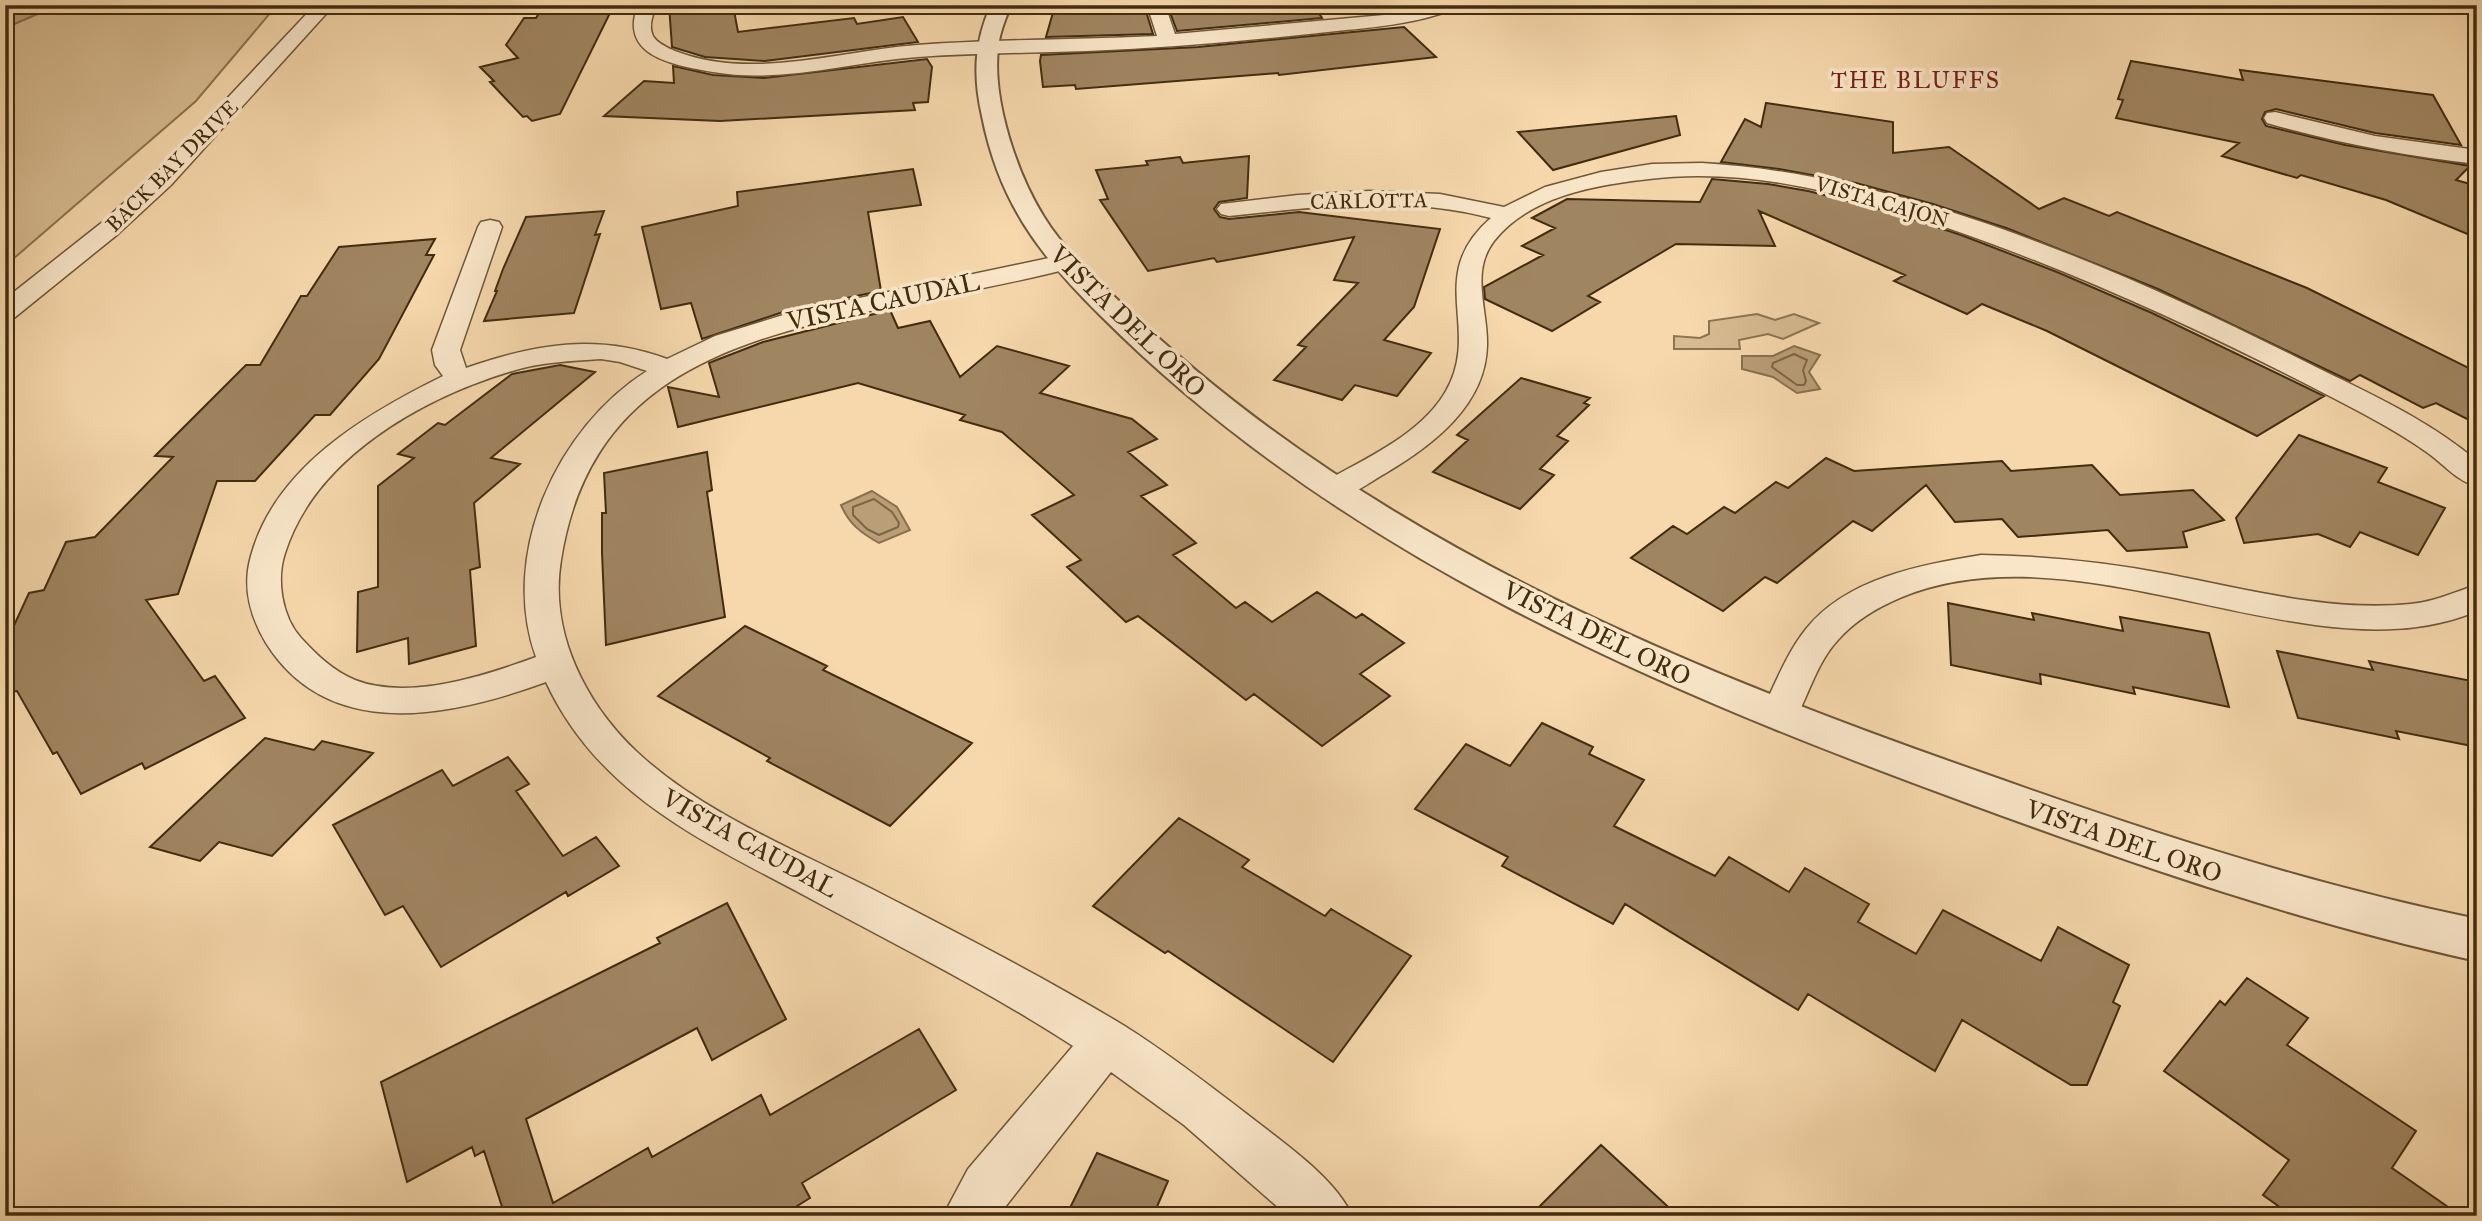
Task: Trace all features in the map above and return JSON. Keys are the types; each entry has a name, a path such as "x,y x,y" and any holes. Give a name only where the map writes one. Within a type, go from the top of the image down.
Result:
{"street":[{"name":"BACK BAY DRIVE","path":"5,312 109,229 163,180 325,5"},
{"path":"647,5 639,25 643,37 653,47 671,56 718,67 777,69 832,64 905,52 1168,41 1354,23 1422,13 1448,5"},
{"name":"VISTA DEL ORO","path":"1001,5 985,49 985,79 1003,158 1021,205 1063,263 1203,394 1263,441 1333,490 1484,578 1573,624 1779,715 1924,771 2198,868 2288,895 2477,940"},
{"path":"1156,5 1168,41"},
{"path":"650,63 671,56"},
{"path":"2275,118 2351,139 2477,157"},
{"name":"VISTA CAJON","path":"1333,490 1416,440 1441,417 1461,391 1472,364 1475,337 1466,296 1467,272 1474,251 1488,232 1507,215 1550,193 1581,183 1652,172 1745,172 1816,181 1858,190 2043,254 2207,323 2323,381 2424,437 2477,477"},
{"name":"CARLOTTA","path":"1228,209 1332,201 1435,199 1465,203 1507,215"},
{"path":"459,378 449,365 446,350 490,227"},
{"name":"VISTA CAUDAL","path":"1063,263 777,323 698,352 641,387 611,414 581,454 562,489 549,526 541,584 544,624 556,664 576,705 605,744 643,781 692,815 989,972 1107,1041 1174,1088 1243,1142 1326,1216"},
{"path":"556,664 469,694 424,701 375,700 342,690 298,661 272,625 264,595 268,553 287,511 310,481 339,452 385,417 459,378 503,363 572,351 602,351 628,355 667,369"},
{"path":"1779,715 1818,640 1849,609 1889,586 1939,572 1995,566 2053,568 2090,572 2306,613 2368,617 2423,614 2477,597"},
{"path":"969,1216 986,1188 1107,1041"}],"shaded area":[{"path":"58,5 277,5 196,101 5,266 5,28"},
{"path":"1757,314 1775,320 1794,314 1819,323 1783,339 1768,334 1739,340 1740,349 1674,349 1674,336 1700,338 1709,334 1709,321"}],"water":[{"path":"5,5 58,5 5,28"},
{"path":"1794,346 1820,355 1809,372 1820,389 1797,393 1773,377 1742,369 1742,356 1773,356"},
{"path":"872,491 897,507 910,530 879,543 856,527 841,505"}],"building":[{"path":"544,5 614,5 560,114 532,121 527,116 523,117 490,82 494,81 480,67 518,58 506,45 524,18 536,18"},
{"path":"669,5 733,5 738,32 854,18 857,24 903,17 918,42 765,61 705,57 672,47"},
{"path":"1064,5 1120,5 1119,10 1145,8 1153,34 1046,37 1054,9 1063,9"},
{"path":"1314,5 1322,18 1177,31 1168,7"},
{"path":"1404,27 1436,57 1279,75 1076,89 1075,85 1043,87 1041,55 1198,47"},
{"path":"927,59 932,67 928,102 913,103 915,110 720,121 604,116 644,81 674,83 673,66 713,75 764,78"},
{"path":"2131,61 2243,80 2240,70 2433,95 2461,145 2375,133 2276,109 2265,112 2262,119 2266,126 2345,145 2470,166 2456,180 2477,186 2477,238 2386,200 2301,175 2297,178 2222,156 2239,143 2116,118 2123,100 2118,99"},
{"path":"1766,103 1893,122 1893,153 1949,147 2039,209 2064,198 2109,216 2117,212 2307,288 2477,372 2477,424 2436,403 2423,408 2360,375 2350,381 2158,289 2009,229 1856,183 1721,162 1745,119 1761,127"},
{"path":"1676,116 1680,135 1553,170 1518,132"},
{"path":"1249,156 1247,198 1219,202 1214,209 1220,217 1229,219 1299,212 1440,229 1414,307 1384,340 1431,353 1397,396 1355,385 1342,400 1274,380 1306,347 1298,345 1358,283 1334,280 1354,237 1217,262 1214,258 1148,271 1100,200 1108,199 1096,170 1148,165 1146,161 1180,157 1183,163"},
{"path":"913,169 921,205 868,212 881,291 792,309 702,339 691,303 661,309 642,227 738,206 737,192"},
{"path":"1712,179 1808,191 1885,210 1961,235 2152,313 2324,396 2257,436 2047,331 1982,304 1967,314 1894,281 1905,275 1759,211 1775,246 1676,244 1588,296 1600,302 1552,331 1485,299 1484,287 1543,255 1522,246 1555,228 1532,218 1567,199 1700,202"},
{"path":"604,211 595,235 600,234 574,313 484,321 526,217"},
{"path":"435,239 426,255 434,255 379,359 330,415 315,415 255,481 217,481 178,594 146,600 204,681 215,676 245,718 145,769 142,763 81,794 57,752 53,754 17,691 5,693 5,645 29,593 44,590 66,542 95,537 173,457 155,456 246,365 260,365 301,296 307,296 339,247"},
{"path":"890,310 898,328 930,321 960,377 997,346 1069,366 1040,393 1132,419 1157,439 1128,452 1167,485 1141,496 1196,543 1173,555 1236,608 1245,602 1272,622 1317,592 1356,618 1362,614 1404,643 1360,674 1390,696 1322,746 1254,694 1246,700 1138,616 1126,622 1067,567 1081,560 1032,515 1074,495 1002,432 960,420 965,415 858,383 678,427 668,387 719,397 709,363 763,342"},
{"path":"560,365 595,372 491,458 520,464 474,503 480,567 470,570 476,646 409,664 408,638 357,652 358,592 378,587 378,486 414,458 398,454 438,423 445,425 512,374"},
{"path":"1521,378 1590,398 1584,403 1589,405 1557,436 1568,441 1540,469 1554,475 1520,509 1433,472 1468,440 1457,435"},
{"path":"2299,435 2387,468 2378,482 2445,508 2418,555 2360,532 2350,547 2318,534 2244,543 2236,518"},
{"path":"707,452 712,490 707,492 725,617 606,645 602,553 602,513 606,513 604,473"},
{"path":"1826,458 1854,471 2002,461 2011,471 2092,465 2120,495 2193,490 2224,520 2183,532 2187,547 2127,551 2108,530 2018,537 2002,519 1955,522 1926,485 1872,531 1853,521 1777,583 1765,577 1723,611 1631,558 1673,526 1687,534 1724,507 1735,513 1776,482 1788,488"},
{"path":"1948,603 2034,620 2032,613 2123,631 2120,617 2209,633 2229,707 2133,687 2135,694 2040,674 2041,684 1951,665"},
{"path":"745,626 827,666 823,670 972,743 890,826 767,761 770,758 658,696"},
{"path":"2277,651 2373,670 2369,661 2477,682 2477,747 2396,731 2399,739 2298,718"},
{"path":"1542,723 1593,747 1589,754 1644,780 1614,826 1715,876 1729,857 1789,892 1805,868 1869,904 1858,922 1916,954 1943,910 2041,961 2058,927 2129,965 2113,1002 2120,1006 2087,1085 2071,1085 1962,1020 1935,1071 1808,994 1798,1010 1625,904 1613,924 1502,866 1508,857 1415,809 1466,744 1510,766"},
{"path":"265,738 314,750 322,741 373,753 272,856 219,842 200,861 150,847"},
{"path":"508,757 529,784 516,791 563,856 596,837 619,866 568,896 566,892 441,967 403,906 385,915 333,825 442,770 453,786"},
{"path":"1179,818 1249,860 1242,867 1325,916 1331,909 1411,956 1333,1062 1168,951 1165,953 1093,906"},
{"path":"727,903 786,1019 712,1060 697,1028 526,1119 553,1203 648,1148 652,1157 761,1095 770,1115 919,1029 956,1090 802,1183 810,1198 781,1216 505,1216 484,1151 475,1156 472,1147 407,1182 381,1082 660,943 657,938"},
{"path":"2247,978 2308,1018 2287,1045 2416,1131 2392,1168 2461,1216 2292,1216 2263,1195 2289,1160 2164,1071 2220,1001 2225,1005"},
{"path":"1601,1145 1678,1216 1530,1216"},
{"path":"1097,1153 1168,1181 1153,1216 1066,1216"}],"district":[{"name":"THE BLUFFS","path":"1916,80"}]}
